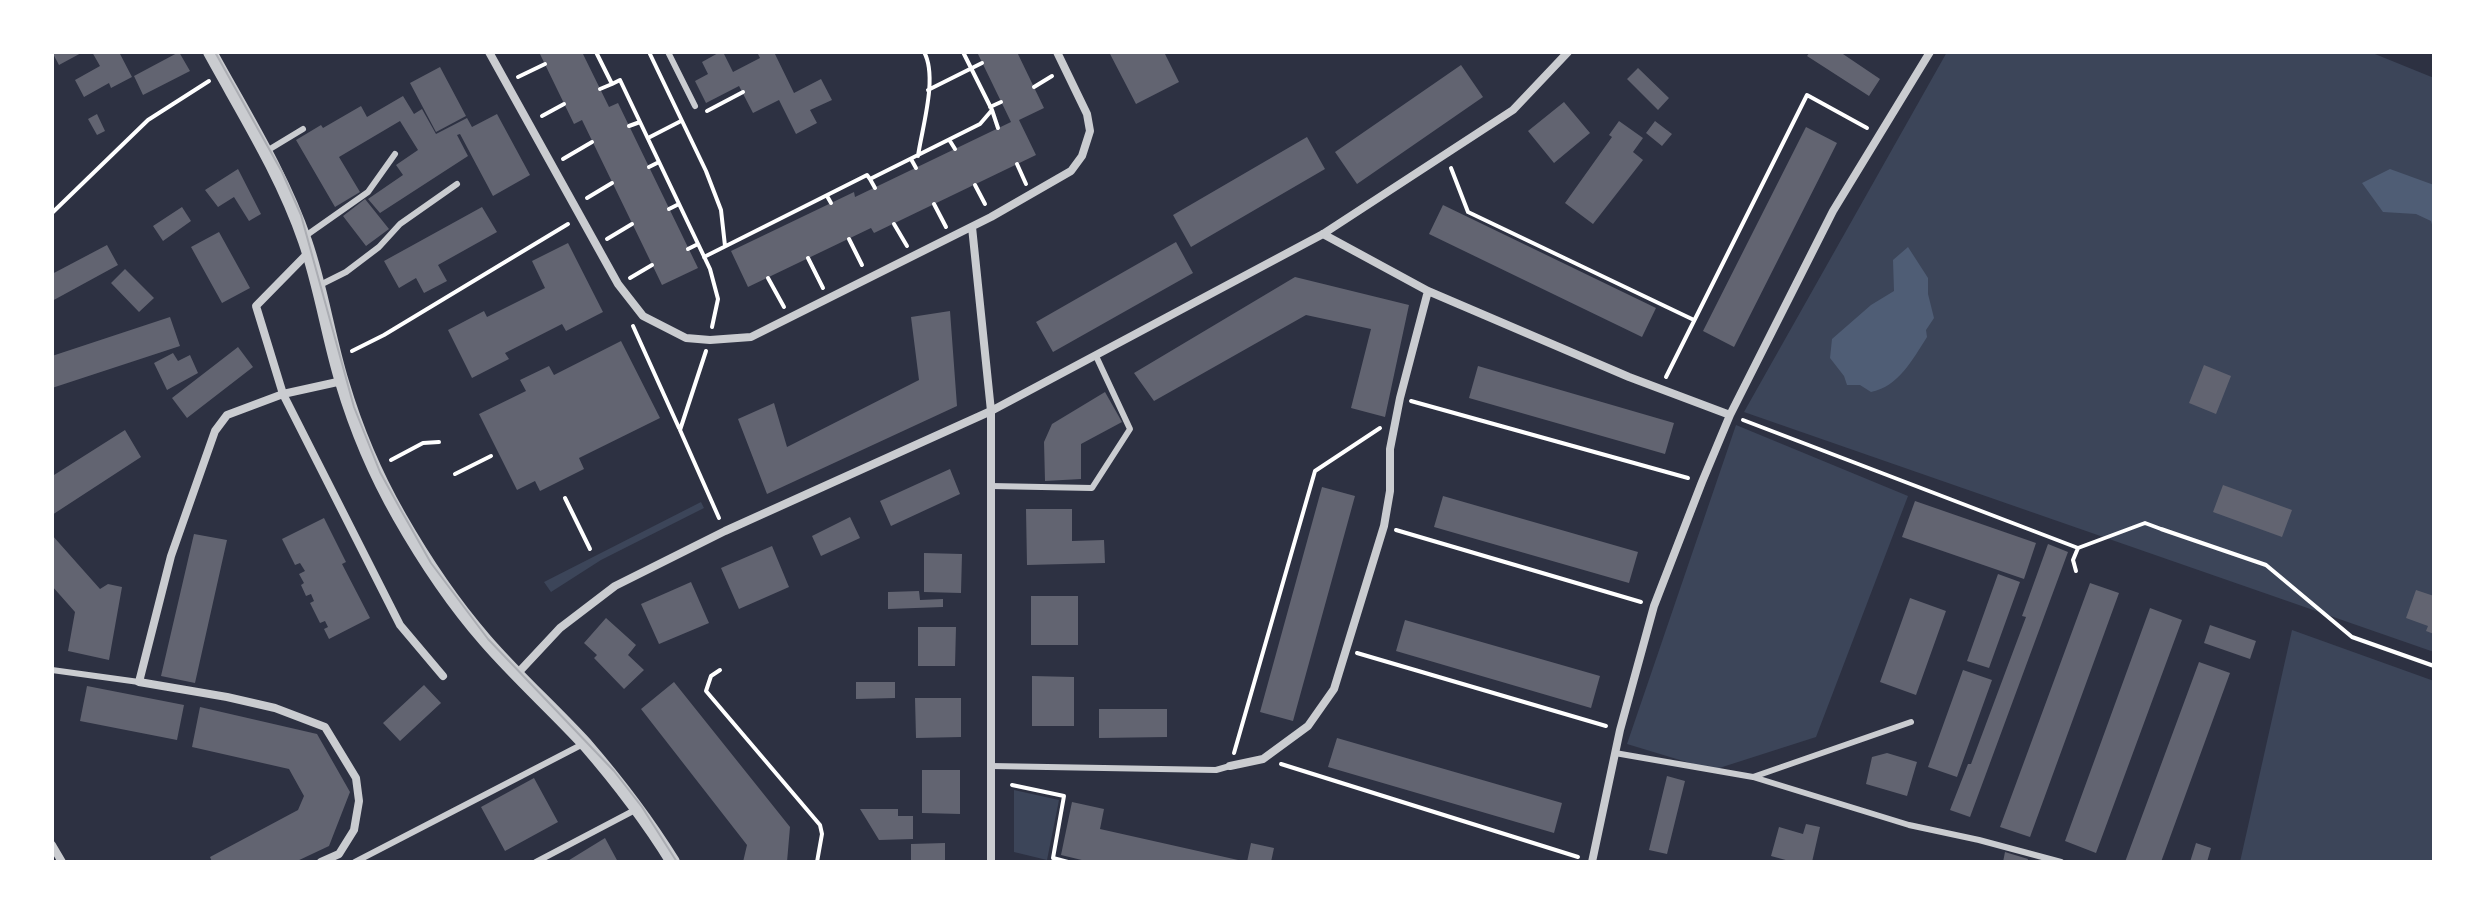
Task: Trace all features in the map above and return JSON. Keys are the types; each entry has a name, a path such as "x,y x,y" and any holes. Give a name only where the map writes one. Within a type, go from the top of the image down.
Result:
{"street":[{"path":"210,52 265,152 304,237 342,381 374,469 428,565 486,641 584,744 637,808 673,862"},
{"path":"489,52 618,284 643,316 686,338 710,340 751,337 972,227 1071,171 1082,156 1090,131 1089,122 1057,52"},
{"path":"517,674 560,628 615,586 725,531 991,411 1323,234 1513,110 1568,52"},
{"path":"1592,862 1620,730 1654,606 1702,482 1730,415 1833,211 1930,52"},
{"path":"972,227 991,411 991,862"},
{"path":"1323,234 1428,291 1730,415"},
{"path":"309,252 256,306 283,394 400,625 443,676"},
{"path":"1230,766 1263,759 1308,726 1334,689 1384,526 1390,491 1390,449 1428,291"},
{"path":"321,862 339,854 354,830 359,801 356,778 325,727 263,705 139,682 171,556 215,431 227,415 283,394 342,381"},
{"path":"52,845 62,862"}],"lane":[{"path":"669,52 695,106"},
{"path":"265,152 303,129"},
{"path":"304,237 368,192 395,154"},
{"path":"318,286 346,272 379,247 400,224 457,184"},
{"path":"991,486 1092,488 1130,429 1096,356"},
{"path":"52,670 139,682"},
{"path":"1753,777 1911,722"},
{"path":"355,862 584,744"},
{"path":"1615,753 1753,777 1909,825 2061,862"},
{"path":"991,766 1216,770 1230,766"},
{"path":"536,862 637,808"}],"path":[{"path":"596,52 612,84"},
{"path":"649,52 706,171 721,210 725,246"},
{"path":"918,156 930,69 924,52"},
{"path":"963,52 998,128"},
{"path":"928,90 982,63"},
{"path":"506,84 545,64"},
{"path":"1034,87 1065,69"},
{"path":"52,213 148,120 221,73"},
{"path":"600,89 620,80 704,257 718,299 710,340 680,430"},
{"path":"695,106 699,114 743,92"},
{"path":"1661,389 1807,95 1880,135"},
{"path":"870,179 980,124 991,108 1001,102"},
{"path":"527,124 564,104"},
{"path":"648,138 681,121"},
{"path":"629,126 640,122"},
{"path":"950,141 955,149"},
{"path":"551,165 592,142"},
{"path":"1446,154 1467,214 1694,320"},
{"path":"911,159 916,168"},
{"path":"649,167 659,162"},
{"path":"704,257 867,175 875,188"},
{"path":"574,205 612,183"},
{"path":"975,185 991,217"},
{"path":"827,196 831,203"},
{"path":"669,209 679,204"},
{"path":"934,204 952,237"},
{"path":"787,216 791,222"},
{"path":"336,359 396,328 581,217"},
{"path":"596,245 632,224"},
{"path":"894,224 912,257"},
{"path":"745,236 749,242"},
{"path":"849,239 869,278"},
{"path":"688,249 698,244"},
{"path":"808,258 829,298"},
{"path":"618,284 652,265"},
{"path":"768,278 790,317"},
{"path":"631,322 725,531"},
{"path":"1400,398 1702,482"},
{"path":"1730,415 2078,548 2145,523 2266,565 2352,637 2434,666"},
{"path":"1230,766 1315,471 1396,418"},
{"path":"374,469 423,443 439,442"},
{"path":"455,474 491,456"},
{"path":"565,498 590,549"},
{"path":"1384,526 1654,606"},
{"path":"2076,571 2073,560 2078,548"},
{"path":"1347,650 1620,730"},
{"path":"720,670 711,676 706,691 820,825 822,834 817,862"},
{"path":"1263,759 1592,862"},
{"path":"1012,785 1064,796 1053,858 1068,862"}],"shaded area":[{"path":"1947,52 2370,52 2434,78 2434,652 1744,412"},
{"path":"2390,169 2434,185 2434,232 2431,221 2416,214 2383,212 2362,183"},
{"path":"1908,247 1928,278 1934,318 1926,330 1927,337 1904,371 1881,389 1871,392 1860,385 1847,385 1830,358 1832,339 1871,305 1894,291 1893,260"},
{"path":"1736,425 1908,496 1816,737 1713,770 1627,744"},
{"path":"701,502 704,508 601,560 551,592 544,582"},
{"path":"2292,630 2434,681 2434,862 2240,862"},
{"path":"1014,790 1059,800 1047,860 1014,852"}],"building":[{"path":"52,52 83,52 59,65"},
{"path":"92,52 119,52 132,77 111,88 109,83 84,97 75,80 100,66"},
{"path":"179,52 190,71 143,95 134,76"},
{"path":"539,52 582,52 609,107 618,103 698,268 662,285 582,120 574,124"},
{"path":"723,52 733,72 760,58 757,52 774,52 794,93 821,79 832,100 810,110 817,123 796,134 779,100 753,113 739,86 706,103 695,81 708,74 702,62"},
{"path":"977,52 1017,52 1044,108 1019,120 1036,155 874,233 871,228 748,287 731,251 854,192 855,197 1011,122"},
{"path":"1109,52 1164,52 1179,82 1136,104"},
{"path":"1810,52 1840,52 1880,79 1869,96 1807,56"},
{"path":"1461,65 1483,97 1357,184 1335,152"},
{"path":"440,67 466,116 436,132 410,83"},
{"path":"1638,68 1669,98 1658,110 1627,79"},
{"path":"403,96 414,114 422,109 436,134 467,118 472,127 497,114 530,175 493,196 460,134 457,135 468,156 380,213 368,199 403,175 396,165 418,150 400,121 339,157 360,192 335,207 296,140 361,106 367,117"},
{"path":"1564,102 1590,133 1554,163 1528,131"},
{"path":"97,114 105,131 97,135 88,119"},
{"path":"1619,121 1643,138 1633,152 1643,160 1593,224 1565,203 1612,137 1609,135"},
{"path":"1655,121 1672,134 1662,146 1646,133"},
{"path":"1806,127 1837,143 1734,347 1703,331"},
{"path":"1307,137 1325,169 1191,247 1173,215"},
{"path":"238,169 261,214 249,221 234,197 218,207 205,190"},
{"path":"365,199 389,229 366,246 343,216"},
{"path":"1443,205 1656,308 1642,337 1429,234"},
{"path":"182,207 191,221 163,241 153,226"},
{"path":"482,207 497,232 438,265 447,281 424,293 416,278 399,288 384,261"},
{"path":"219,232 250,288 222,303 191,247"},
{"path":"1176,242 1193,273 1053,352 1036,322"},
{"path":"568,243 603,312 566,331 562,324 505,353 509,359 472,378 448,330 484,311 487,317 545,288 532,261"},
{"path":"107,245 118,265 52,301 52,274"},
{"path":"125,269 154,298 139,312 111,283"},
{"path":"1295,277 1409,305 1385,417 1351,408 1371,329 1306,315 1154,401 1134,373"},
{"path":"950,311 957,406 767,494 738,419 774,403 787,447 919,380 911,317"},
{"path":"170,317 180,346 52,388 52,356"},
{"path":"621,341 660,418 579,458 584,469 540,491 535,481 517,490 479,414 526,391 520,380 549,366 554,375"},
{"path":"238,347 253,367 187,418 172,398"},
{"path":"173,353 178,361 190,355 198,373 167,390 154,363"},
{"path":"2204,365 2231,376 2216,414 2189,403"},
{"path":"1478,366 1674,423 1665,454 1469,398"},
{"path":"1105,392 1122,422 1081,444 1081,479 1045,481 1044,442 1052,424"},
{"path":"125,430 141,457 52,515 52,472 54,475"},
{"path":"950,469 960,494 891,526 880,501"},
{"path":"2223,485 2292,510 2282,537 2213,512"},
{"path":"1322,487 1355,496 1293,721 1260,712"},
{"path":"1443,496 1638,552 1629,583 1434,527"},
{"path":"1915,501 2036,543 2024,579 1902,537"},
{"path":"1026,509 1072,509 1072,541 1104,540 1105,563 1027,565"},
{"path":"850,517 860,538 821,556 812,536"},
{"path":"324,518 346,562 342,564 370,618 329,639 324,629 328,627 325,621 320,623 310,603 314,601 311,594 306,596 301,585 304,583 299,574 305,571 300,563 295,565 282,539"},
{"path":"194,534 227,540 195,683 161,676"},
{"path":"52,535 100,589 108,584 122,587 109,660 68,651 75,612 52,586"},
{"path":"2048,544 2068,552 1970,817 1950,810 1968,764 1971,764 2026,617 2022,616"},
{"path":"772,546 789,587 739,609 721,568"},
{"path":"924,553 962,554 961,593 924,592"},
{"path":"1998,574 2020,582 1989,668 1967,661"},
{"path":"691,582 709,623 659,644 641,604"},
{"path":"2090,583 2119,593 2030,837 2000,827"},
{"path":"2416,590 2434,596 2434,634 2426,631 2428,626 2406,618"},
{"path":"919,591 920,600 943,599 943,607 888,609 888,592"},
{"path":"1031,596 1078,596 1078,645 1031,645"},
{"path":"1910,598 1946,611 1916,695 1880,682"},
{"path":"2150,608 2182,620 2096,853 2065,841"},
{"path":"606,618 636,645 628,655 644,670 624,689 584,643"},
{"path":"1405,620 1600,676 1591,708 1396,651"},
{"path":"2210,625 2256,641 2250,659 2204,643"},
{"path":"918,627 956,627 955,666 918,666"},
{"path":"2199,662 2230,673 2161,862 2125,862"},
{"path":"1963,670 1992,680 1957,777 1928,767"},
{"path":"1032,676 1074,677 1074,726 1032,726"},
{"path":"674,682 790,827 787,862 743,862 747,845 641,709"},
{"path":"856,682 895,682 895,698 856,699"},
{"path":"424,685 441,703 400,741 383,723"},
{"path":"87,686 184,705 177,740 80,721"},
{"path":"915,698 961,698 961,737 916,738"},
{"path":"200,707 317,734 350,792 329,846 295,862 212,862 210,857 298,810 304,796 289,769 192,747"},
{"path":"1099,709 1167,709 1167,737 1099,738"},
{"path":"1337,738 1562,803 1554,833 1328,767"},
{"path":"1887,753 1917,762 1907,796 1866,784 1872,757"},
{"path":"922,770 960,770 960,814 922,813"},
{"path":"1667,776 1685,781 1667,854 1649,850"},
{"path":"534,778 558,822 505,851 481,807"},
{"path":"1072,802 1104,809 1100,829 1247,862 1090,862 1061,855"},
{"path":"860,809 898,809 898,816 913,816 913,839 879,840"},
{"path":"1806,824 1820,827 1812,862 1793,862 1771,856 1779,827 1803,834"},
{"path":"605,838 618,862 566,862"},
{"path":"945,843 945,862 911,862 911,844"},
{"path":"1251,843 1274,848 1271,862 1247,862"},
{"path":"2196,843 2211,848 2207,862 2190,862"},
{"path":"2005,852 2028,859 2027,862 2003,862"}],"tram line":[{"path":"215,52 282,172 301,215 354,407 380,472 431,563 488,639 614,771 642,807 677,862"}]}
